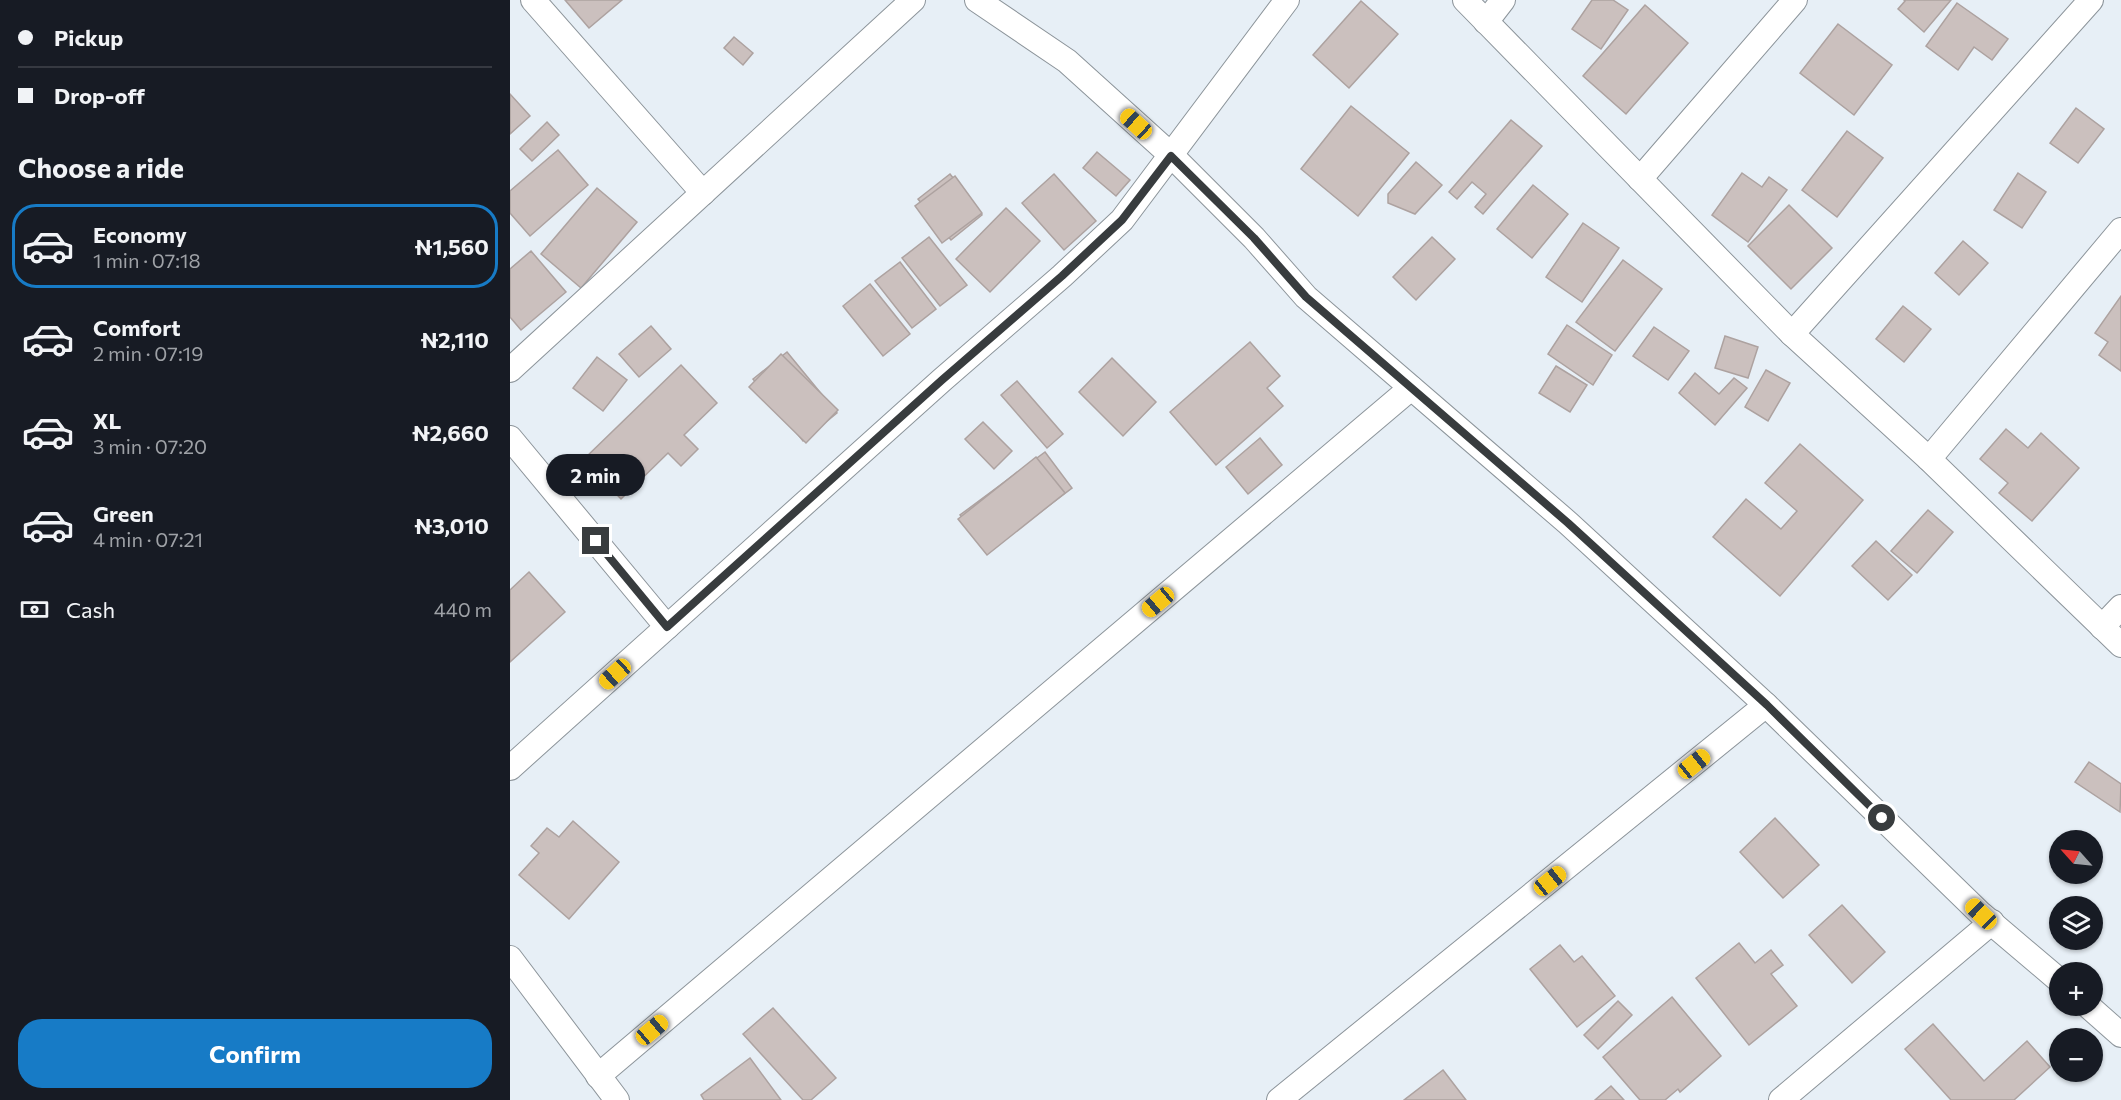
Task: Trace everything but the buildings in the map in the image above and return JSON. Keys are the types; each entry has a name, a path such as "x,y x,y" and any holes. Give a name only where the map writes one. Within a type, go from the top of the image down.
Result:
{"street":[{"path":"533,0 702,193"},
{"path":"510,370 913,0"},
{"path":"977,0 1067,62 1171,156 1254,238 1306,297 1568,523 1767,705 1992,922 2049,971"},
{"path":"510,768 1122,220 1287,0"},
{"path":"1465,0 1792,334 1929,459 2121,645"},
{"path":"1486,22 1503,0"},
{"path":"1640,179 1795,0"},
{"path":"1792,334 2091,0"},
{"path":"1929,459 2121,230"},
{"path":"598,1076 1412,388"},
{"path":"510,438 667,627"},
{"path":"2102,627 2121,607"},
{"path":"1279,1100 1767,705"},
{"path":"1781,1100 1992,922"},
{"path":"510,958 617,1100"},
{"path":"2099,1016 2121,1035"}],"route":[{"path":"596,541 667,627 1122,220 1171,156 1254,238 1306,297 1568,523 1767,705 1882,818"}]}
